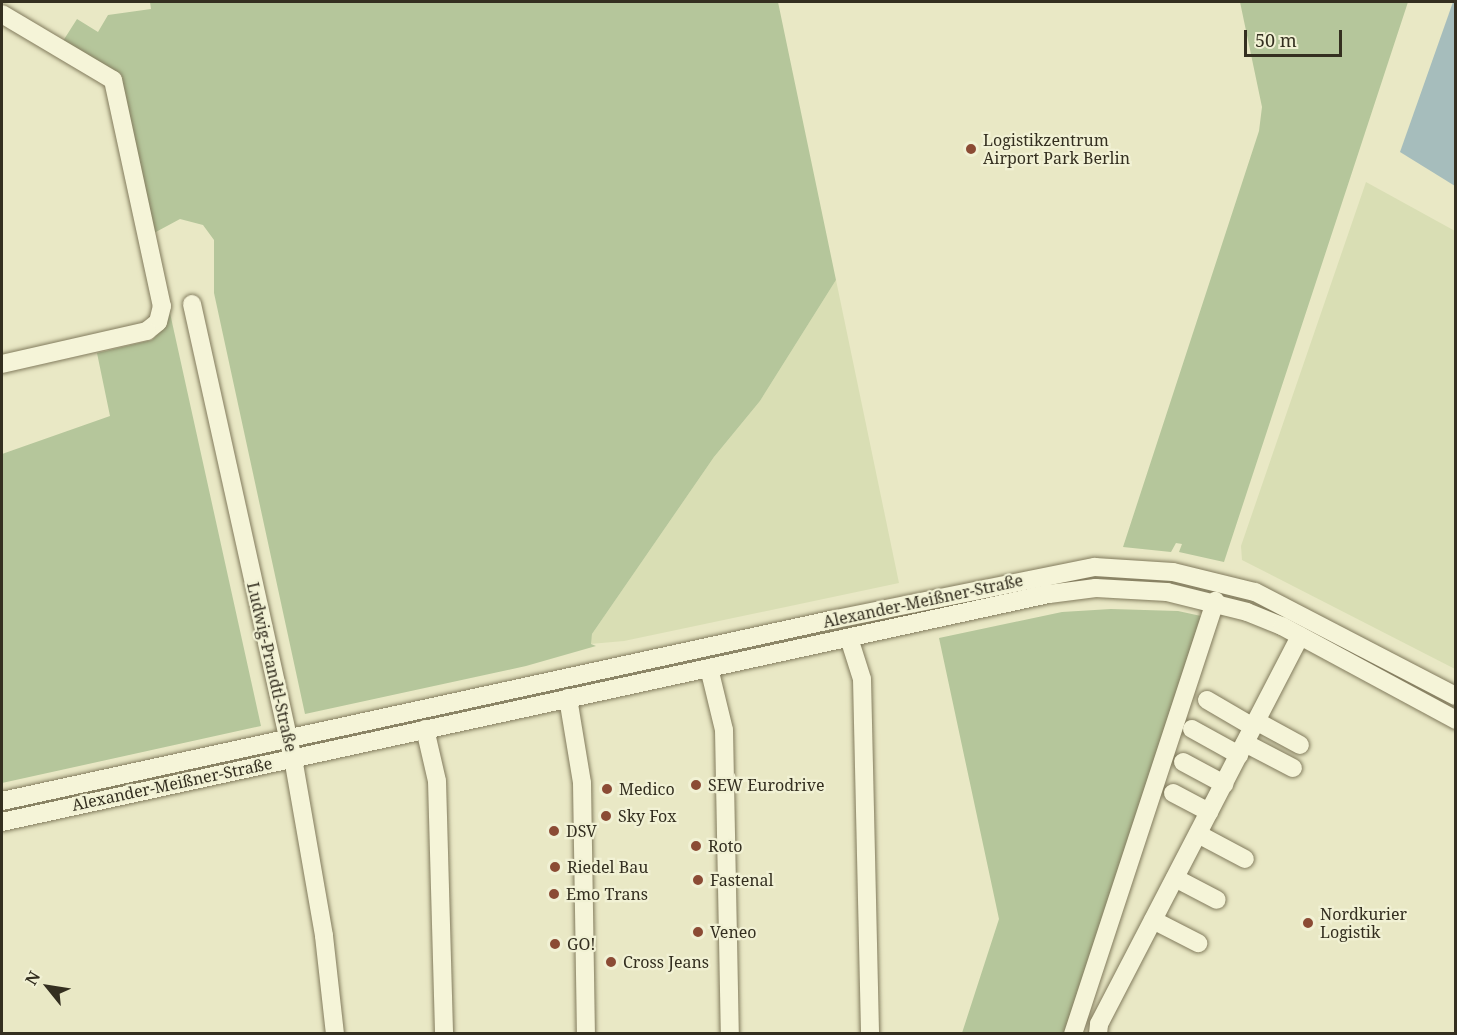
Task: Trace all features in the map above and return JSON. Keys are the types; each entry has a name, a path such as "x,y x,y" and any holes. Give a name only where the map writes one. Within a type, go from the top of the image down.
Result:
{"street":[{"path":"2,14 113,80 162,306 158,322 147,332 2,364"},
{"name":"Ludwig-Prandtl-Straße","path":"192,303 289,737 324,936 335,1034"},
{"path":"1095,567 1096,588"},
{"name":"Alexander-Meißner-Straße","path":"2,801 408,711 1095,567 1173,572 1255,592 1455,696"},
{"name":"Alexander-Meißner-Straße","path":"2,822 1048,594 1096,588 1133,587 1215,601 1300,636 1455,720"},
{"path":"1073,1034 1215,601"},
{"path":"1098,1034 1153,920 1300,636"},
{"path":"849,638 862,679 870,1034"},
{"path":"751,639 755,658"},
{"path":"709,668 724,730 730,1034"},
{"path":"1426,704 1437,687"},
{"path":"568,698 582,783 586,1034"},
{"path":"1207,700 1300,745"},
{"path":"408,711 437,781 444,1034"},
{"path":"1192,729 1293,768"},
{"path":"1183,762 1224,784"},
{"path":"1173,793 1209,812"},
{"path":"1198,834 1245,859"},
{"path":"1175,878 1217,900"},
{"path":"1153,920 1198,944"}],"green space":[{"path":"150,2 778,2 836,280 760,401 714,457 592,634 591,644 596,646 526,666 305,714 214,293 214,240 203,225 180,219 154,233 120,74 63,41 77,19 98,32 108,15 151,9"},
{"path":"1240,2 1408,2 1224,562 1179,552 1182,544 1176,543 1171,552 1123,547 1259,131 1262,107"},
{"path":"1366,182 1455,231 1455,669 1242,560 1241,546"},
{"path":"836,280 899,583 624,641 590,644 592,634 714,457 760,401"},
{"path":"170,313 261,726 2,783 2,454 110,416 97,353 152,340 165,327"},
{"path":"1111,609 1178,611 1201,616 1065,1033 962,1033 999,919 939,638 1062,612"}],"water":[{"path":"1453,2 1456,2 1455,186 1400,152"}],"place":[{"name":"Logistikzentrum Airport Park Berlin","path":"971,149"},
{"name":"SEW Eurodrive","path":"696,785"},
{"name":"Medico","path":"607,789"},
{"name":"Sky Fox","path":"606,816"},
{"name":"DSV","path":"554,831"},
{"name":"Roto","path":"696,846"},
{"name":"Riedel Bau","path":"555,867"},
{"name":"Fastenal","path":"698,880"},
{"name":"Emo Trans","path":"554,894"},
{"name":"Nordkurier Logistik","path":"1308,923"},
{"name":"Veneo","path":"698,932"},
{"name":"GO!","path":"555,944"},
{"name":"Cross Jeans","path":"611,962"}]}
